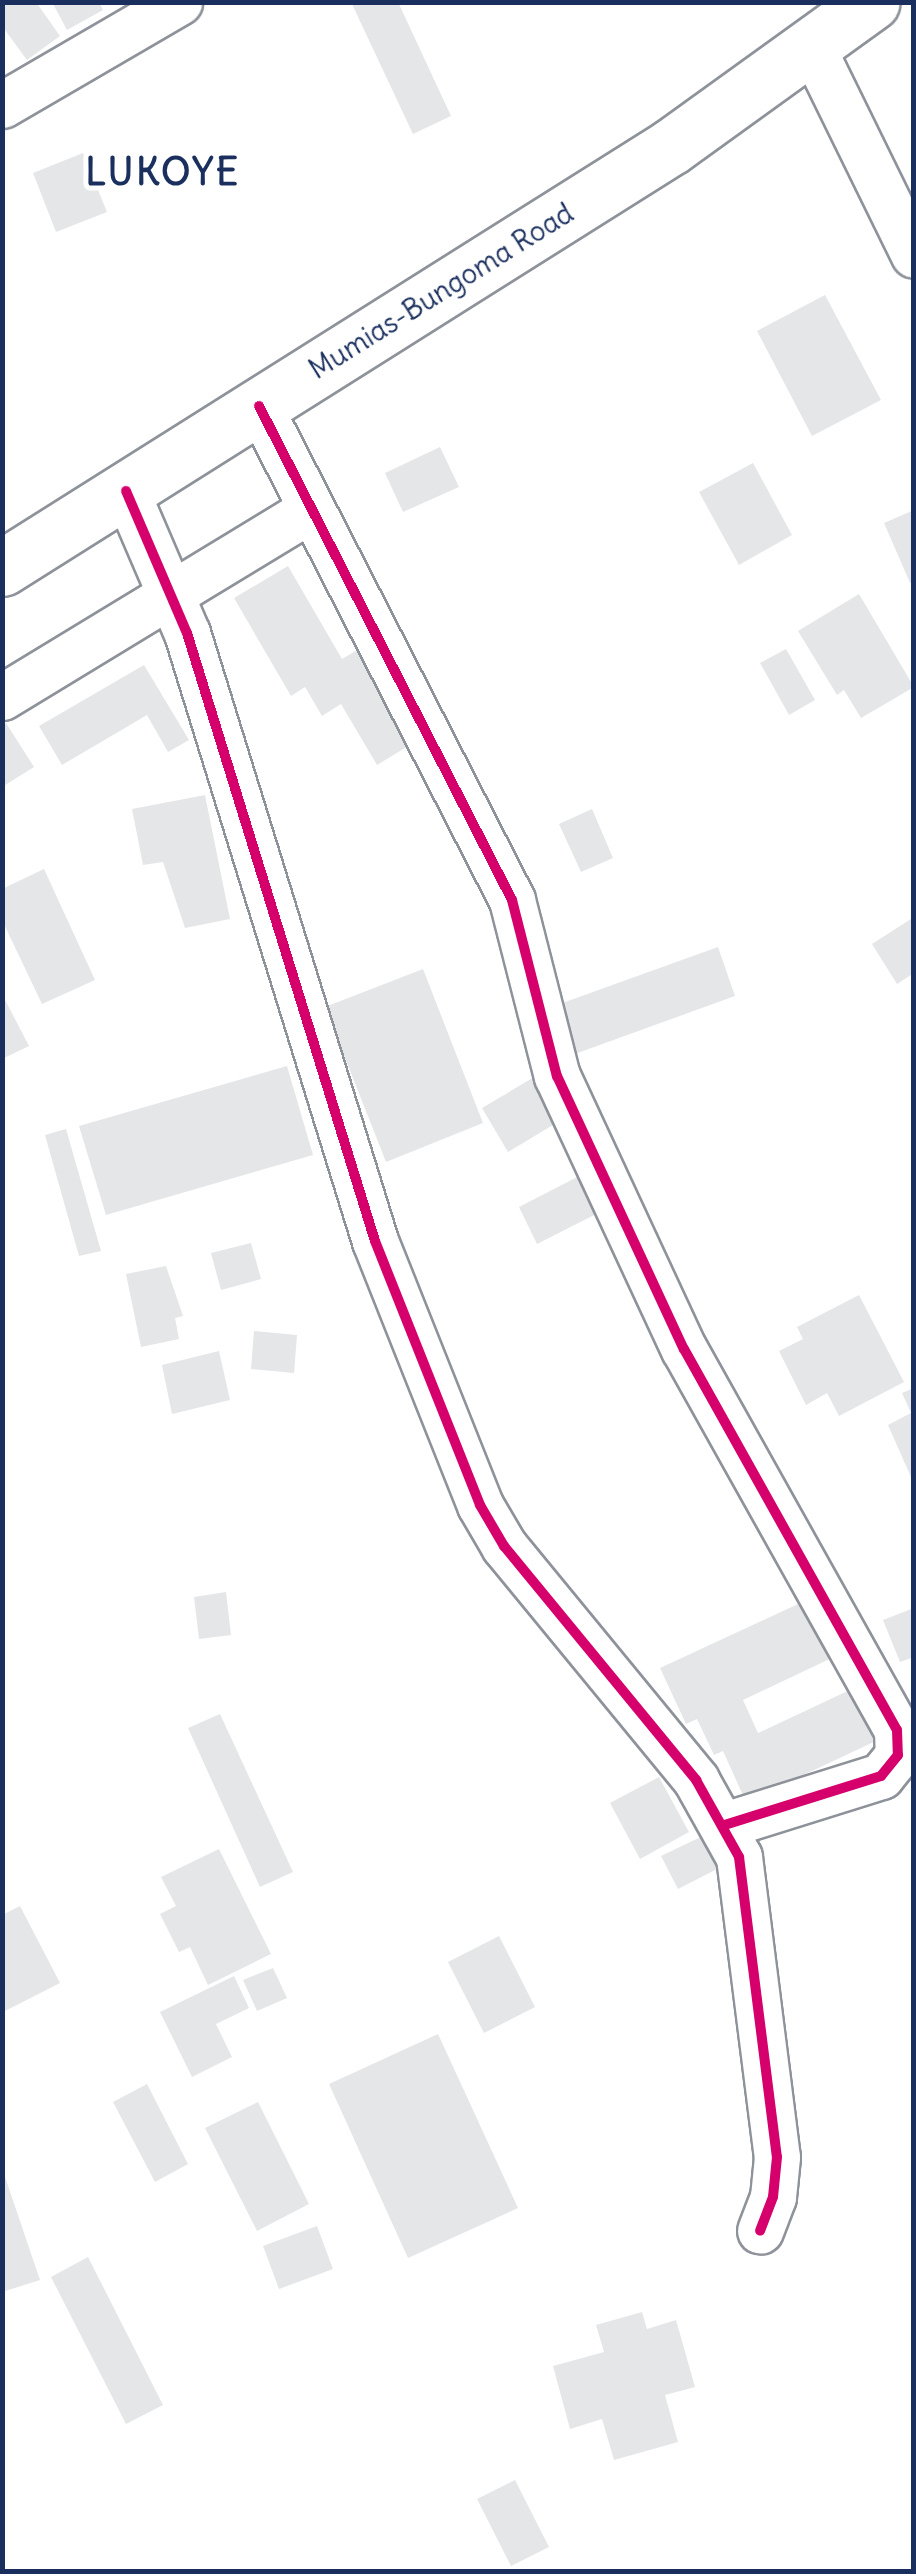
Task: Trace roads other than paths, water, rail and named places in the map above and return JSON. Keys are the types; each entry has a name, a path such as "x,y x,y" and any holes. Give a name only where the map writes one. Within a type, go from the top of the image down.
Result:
{"highway":[{"name":"Mumias-Bungoma Road","path":"2,568 814,48 872,2"}],"street":[{"path":"2,105 179,2"},
{"path":"814,48 914,255"},
{"path":"260,406 512,900 557,1076 684,1349 897,1730 898,1755 881,1776 725,1826"},
{"path":"126,491 172,598 273,898 375,1241 480,1505 504,1546 666,1741 725,1826 747,1894 777,2157 773,2197 760,2231"},
{"path":"2,697 172,598 311,509"}],"district":[{"name":"LUKOYE","path":"163,172"}]}
